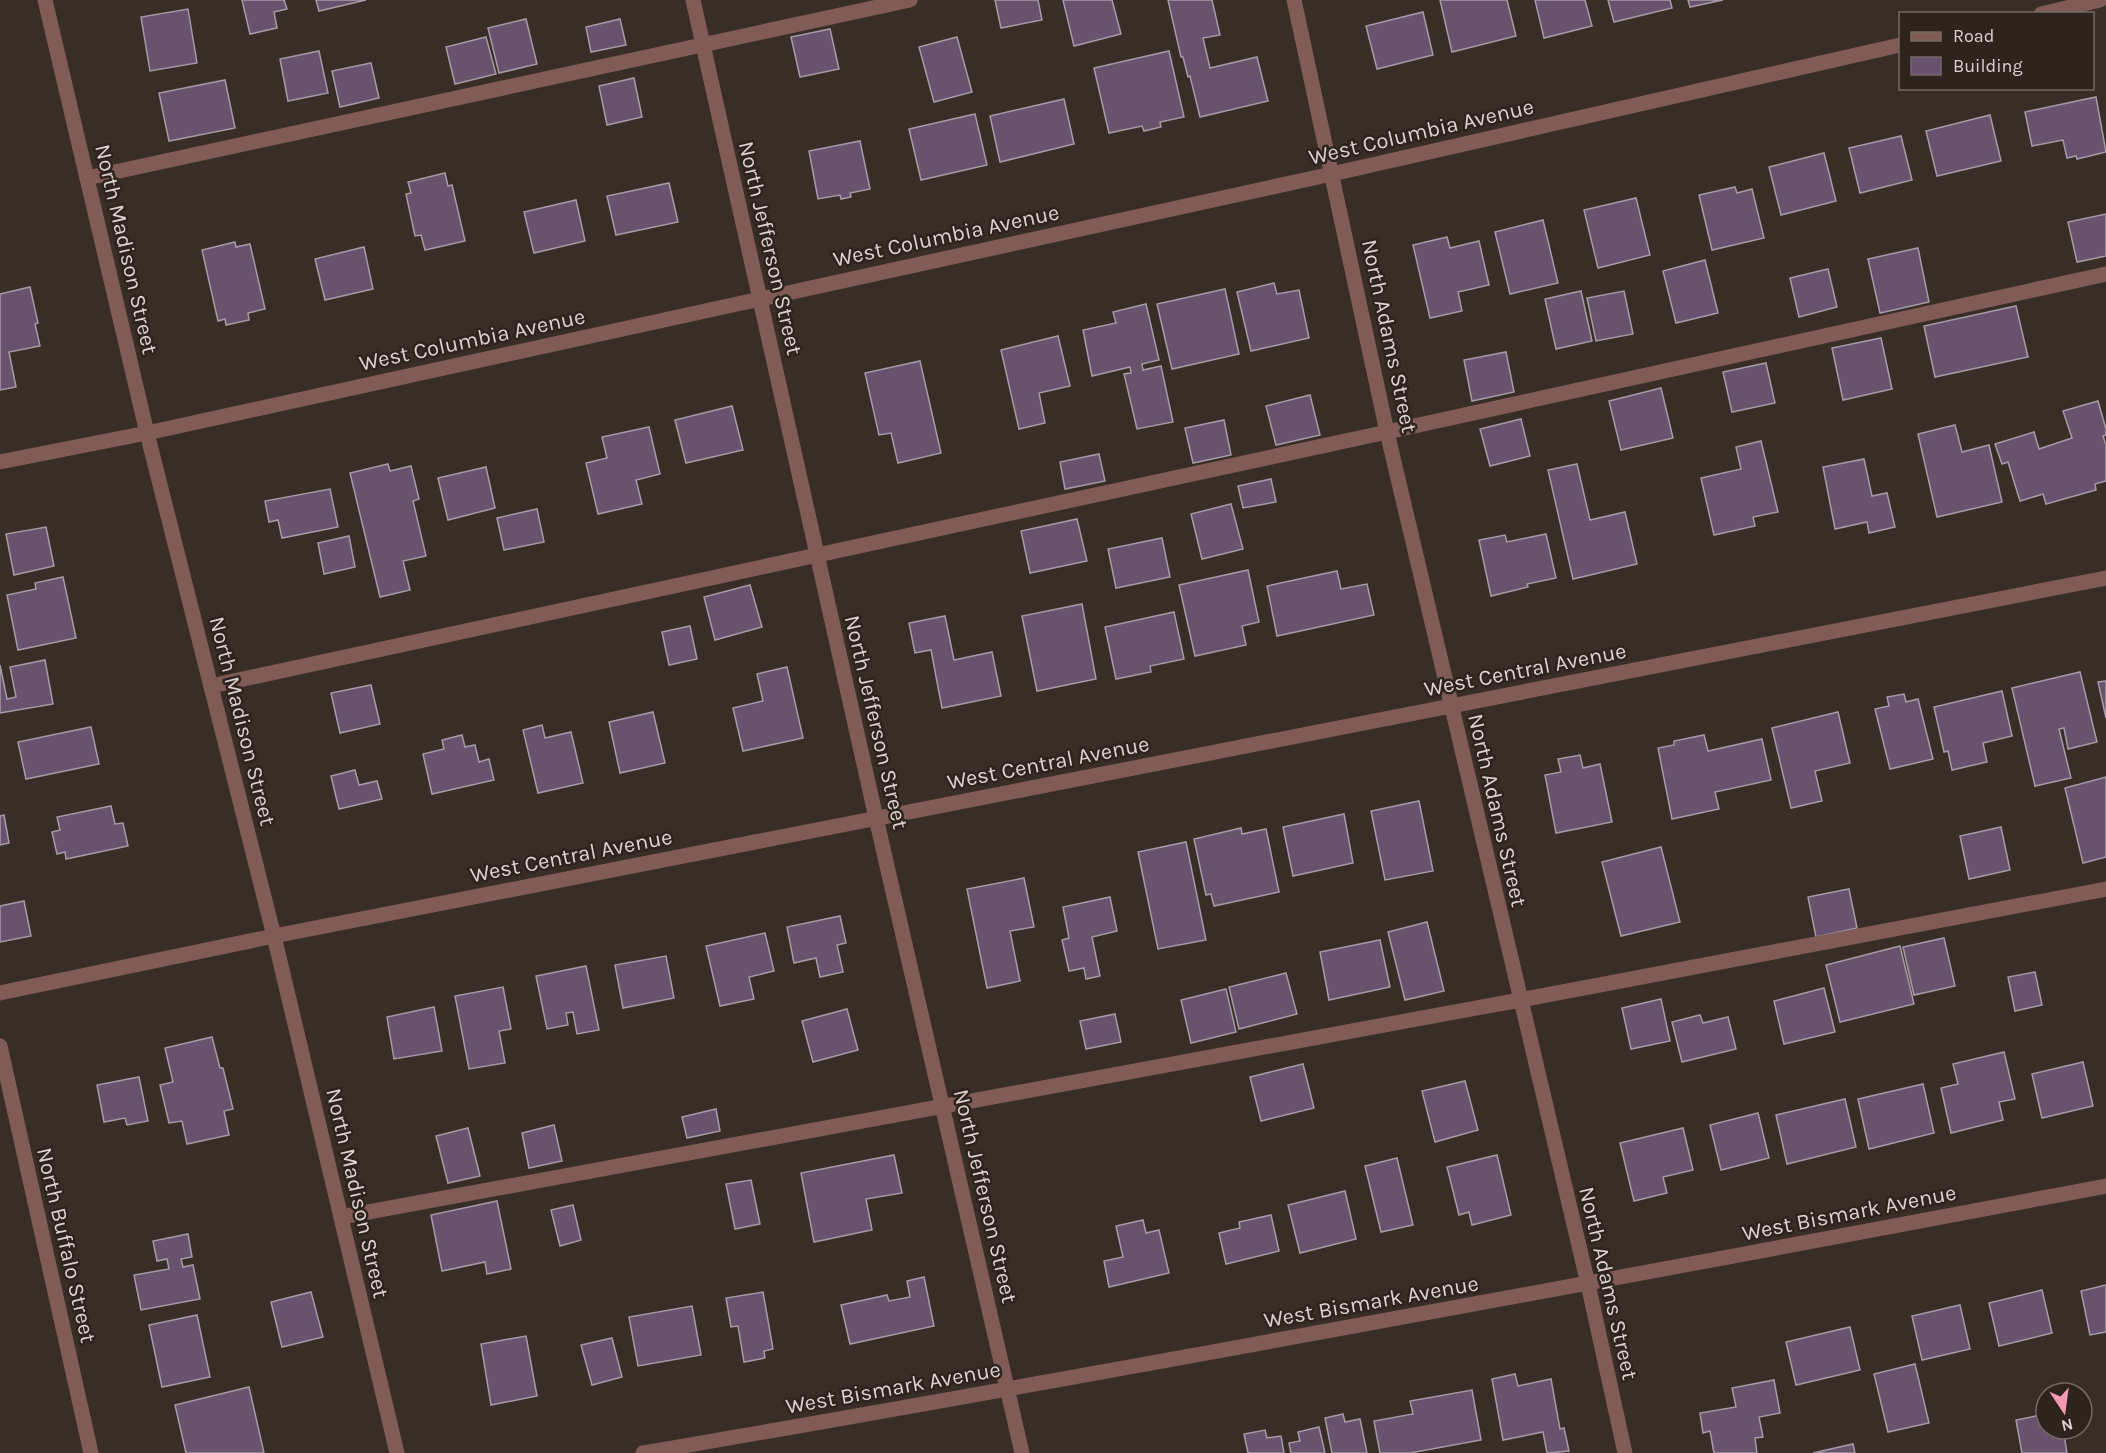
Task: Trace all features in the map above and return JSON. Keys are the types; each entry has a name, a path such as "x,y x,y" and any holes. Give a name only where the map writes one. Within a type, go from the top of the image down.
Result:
{"street":[{"name":"North Madison Street","path":"45,0 147,433 274,936 397,1453"},
{"name":"North Jefferson Street","path":"693,0 876,818 1022,1453"},
{"path":"87,178 910,0"},
{"name":"North Adams Street","path":"1294,0 1387,432 1450,707 1588,1284 1625,1453"},
{"path":"2049,12 2100,0"},
{"name":"West Columbia Avenue","path":"0,462 147,433 1332,174 1899,45"},
{"path":"211,686 1387,432 2106,273"},
{"name":"West Central Avenue","path":"0,993 274,936 2106,578"},
{"path":"341,1217 1520,1000 2106,889"},
{"name":"North Buffalo Street","path":"0,1046 91,1453"},
{"name":"West Bismark Avenue","path":"643,1453 1008,1390 2106,1186"}],"building":[{"path":"242,0 284,0 287,9 274,12 277,28 250,34"},
{"path":"316,0 366,0 319,11"},
{"path":"995,0 1038,0 1042,20 1001,28"},
{"path":"1063,0 1112,0 1121,34 1074,46"},
{"path":"1168,0 1212,0 1220,35 1203,38 1210,68 1257,57 1268,101 1200,117 1190,76 1188,77 1183,57 1181,57"},
{"path":"1440,0 1507,0 1516,36 1452,52"},
{"path":"1535,0 1585,0 1592,26 1544,38"},
{"path":"1608,0 1670,0 1672,8 1614,22"},
{"path":"1688,0 1723,0 1690,7"},
{"path":"188,9 197,63 150,71 141,17"},
{"path":"1423,12 1433,55 1377,69 1366,26"},
{"path":"526,19 537,64 499,73 488,28"},
{"path":"620,19 626,45 591,52 586,27"},
{"path":"830,29 839,69 800,77 791,37"},
{"path":"486,37 496,74 455,84 446,47"},
{"path":"957,37 972,92 934,102 919,47"},
{"path":"319,51 328,93 288,101 280,59"},
{"path":"1169,51 1184,117 1160,122 1161,127 1144,131 1142,126 1109,133 1094,68"},
{"path":"371,63 379,98 340,107 332,71"},
{"path":"634,78 642,117 607,125 599,86"},
{"path":"225,80 235,128 169,141 159,93"},
{"path":"2096,97 2106,152 2077,159 2076,156 2067,158 2063,140 2032,146 2025,112"},
{"path":"1064,99 1074,144 1000,162 990,116"},
{"path":"975,114 987,165 921,180 909,129"},
{"path":"1990,115 2001,161 1937,176 1926,131"},
{"path":"1901,136 1912,180 1860,193 1849,148"},
{"path":"860,141 870,189 850,193 851,197 841,199 840,195 818,199 809,151"},
{"path":"1824,153 1836,201 1781,215 1769,167"},
{"path":"445,173 448,186 452,185 465,241 425,250 421,235 415,236 406,194 411,193 408,182"},
{"path":"669,183 678,222 616,235 607,196"},
{"path":"1735,187 1737,193 1752,189 1764,238 1712,250 1699,195"},
{"path":"1636,198 1650,255 1598,268 1584,210"},
{"path":"576,200 585,241 534,253 524,212"},
{"path":"2106,214 2106,256 2077,262 2068,222"},
{"path":"1543,220 1558,283 1510,294 1495,232"},
{"path":"1447,237 1450,248 1479,241 1489,285 1458,292 1462,311 1430,318 1413,245"},
{"path":"235,242 236,247 250,244 265,309 248,313 249,320 226,325 225,319 218,321 202,250"},
{"path":"364,247 373,289 325,300 315,259"},
{"path":"1918,248 1929,302 1880,313 1868,259"},
{"path":"1705,260 1718,313 1676,323 1663,271"},
{"path":"1828,269 1837,307 1799,317 1790,278"},
{"path":"1274,283 1277,294 1299,290 1309,338 1251,351 1237,292"},
{"path":"30,287 38,323 35,324 40,346 9,352 16,387 0,390 0,294"},
{"path":"1225,289 1239,354 1172,369 1157,304"},
{"path":"1581,291 1592,341 1556,349 1545,299"},
{"path":"1624,291 1633,334 1596,341 1587,298"},
{"path":"1146,304 1159,360 1142,364 1143,370 1161,366 1173,422 1137,429 1124,374 1131,373 1130,367 1092,376 1083,330 1116,323 1113,312"},
{"path":"2016,306 2028,357 1935,377 1924,326"},
{"path":"1058,336 1070,386 1039,393 1045,423 1019,429 1001,350"},
{"path":"1881,338 1892,389 1843,400 1832,348"},
{"path":"1506,352 1514,392 1472,401 1464,360"},
{"path":"920,361 941,453 898,463 891,433 879,435 865,373"},
{"path":"1766,363 1775,403 1732,412 1723,372"},
{"path":"1661,388 1673,438 1621,450 1609,401"},
{"path":"1310,395 1320,435 1276,445 1266,406"},
{"path":"2098,401 2106,429 2106,435 2103,436 2106,445 2106,481 2095,484 2096,490 2046,504 2043,494 2020,501 2008,462 2002,464 1995,444 2034,432 2039,449 2072,438 2063,411"},
{"path":"732,406 743,450 686,463 675,420"},
{"path":"1521,419 1530,456 1490,466 1480,429"},
{"path":"1224,420 1231,455 1193,463 1185,428"},
{"path":"1955,425 1962,452 1989,445 2002,502 1937,517 1918,434"},
{"path":"649,427 660,474 636,480 642,504 598,514 586,463 607,458 602,437"},
{"path":"1761,441 1778,512 1753,517 1755,526 1714,535 1701,478 1741,469 1736,447"},
{"path":"1099,454 1105,481 1065,489 1060,462"},
{"path":"1864,459 1872,496 1887,493 1895,527 1869,533 1867,522 1835,529 1823,467"},
{"path":"388,464 390,471 411,466 419,499 413,501 426,556 403,561 410,590 380,597 350,473"},
{"path":"1577,464 1590,520 1625,512 1637,564 1573,579 1548,470"},
{"path":"486,467 495,508 448,520 438,478"},
{"path":"1271,479 1276,502 1243,508 1238,486"},
{"path":"330,489 338,527 282,538 278,520 269,522 265,501"},
{"path":"1231,504 1243,549 1202,559 1191,514"},
{"path":"537,509 544,542 504,550 497,518"},
{"path":"1077,519 1087,561 1030,573 1021,531"},
{"path":"46,527 54,566 14,575 6,534"},
{"path":"1546,534 1556,578 1527,584 1528,587 1491,596 1479,540 1505,535 1507,542"},
{"path":"349,536 355,567 324,574 318,543"},
{"path":"1162,538 1170,577 1116,588 1108,549"},
{"path":"1248,570 1259,622 1242,626 1246,645 1195,656 1179,585"},
{"path":"1337,571 1341,589 1367,584 1374,615 1277,636 1267,586"},
{"path":"63,577 76,638 18,650 7,595 36,589 35,583"},
{"path":"750,585 762,627 715,640 704,597"},
{"path":"1082,604 1096,679 1037,691 1022,616"},
{"path":"1174,612 1184,659 1150,666 1151,672 1116,679 1105,627"},
{"path":"945,616 954,660 992,652 1001,696 942,708 931,650 915,653 909,623"},
{"path":"690,626 697,659 669,665 662,632"},
{"path":"45,660 53,704 0,713 0,665 7,699 16,697 10,667"},
{"path":"787,667 803,738 743,751 733,708 763,701 757,674"},
{"path":"2080,672 2097,742 2068,749 2064,728 2059,729 2071,778 2035,786 2012,688"},
{"path":"2106,681 2106,718 2098,682"},
{"path":"371,685 380,724 340,733 331,693"},
{"path":"2002,691 2012,736 1983,743 1987,762 1952,770 1948,751 1944,752 1934,707"},
{"path":"1904,694 1906,702 1918,699 1933,759 1890,769 1875,709 1889,706 1887,697"},
{"path":"653,712 665,763 620,773 609,722"},
{"path":"1838,712 1850,763 1815,771 1822,801 1791,808 1772,728"},
{"path":"542,725 545,738 571,732 583,783 538,793 523,730"},
{"path":"91,727 99,764 26,779 18,742"},
{"path":"462,735 465,747 475,745 479,762 489,759 494,780 432,794 423,754 444,749 442,740"},
{"path":"1704,735 1708,751 1762,739 1771,780 1715,792 1719,809 1672,819 1658,748 1674,745 1674,741"},
{"path":"1580,755 1583,768 1600,764 1612,822 1556,833 1545,775 1561,772 1558,759"},
{"path":"355,770 359,785 377,781 382,799 339,809 331,776"},
{"path":"2106,777 2106,857 2083,863 2065,788"},
{"path":"1419,801 1433,871 1385,880 1371,811"},
{"path":"111,806 115,824 123,823 128,846 66,859 65,852 57,854 52,832 60,830 57,817"},
{"path":"1344,814 1353,863 1293,876 1283,827"},
{"path":"4,815 9,843 0,845 0,816"},
{"path":"2001,827 2010,870 1969,879 1960,836"},
{"path":"1241,828 1242,834 1266,829 1279,892 1214,906 1211,894 1206,895 1194,839"},
{"path":"1186,842 1206,940 1158,949 1138,852"},
{"path":"1661,847 1680,922 1621,936 1602,862"},
{"path":"1024,878 1034,927 1010,931 1020,981 987,988 967,889"},
{"path":"1849,889 1857,928 1816,937 1808,897"},
{"path":"1110,897 1117,931 1092,937 1100,976 1086,979 1084,968 1069,971 1062,940 1069,938 1063,907"},
{"path":"24,901 31,936 0,942 0,906"},
{"path":"840,916 846,943 837,945 843,972 820,977 816,958 794,963 787,927"},
{"path":"1427,922 1444,991 1405,1000 1388,932"},
{"path":"765,933 774,971 749,977 754,999 720,1006 706,946"},
{"path":"1944,938 1955,986 1914,995 1903,947"},
{"path":"1380,940 1390,987 1329,1000 1320,952"},
{"path":"1900,946 1914,1004 1840,1022 1826,965"},
{"path":"666,956 674,998 623,1008 615,965"},
{"path":"586,966 599,1030 577,1034 573,1012 566,1013 568,1025 547,1029 536,976"},
{"path":"2035,972 2042,1005 2015,1011 2008,977"},
{"path":"1286,973 1297,1014 1239,1029 1229,987"},
{"path":"503,987 511,1029 499,1031 505,1063 469,1069 455,996"},
{"path":"1824,988 1835,1032 1784,1044 1774,1001"},
{"path":"1226,989 1236,1032 1191,1043 1181,1000"},
{"path":"1661,999 1670,1041 1631,1049 1622,1008"},
{"path":"434,1007 442,1051 394,1059 387,1017"},
{"path":"847,1009 858,1050 813,1062 802,1021"},
{"path":"1115,1014 1121,1042 1086,1049 1080,1021"},
{"path":"1700,1015 1703,1023 1728,1017 1736,1049 1682,1062 1672,1022"},
{"path":"212,1037 220,1068 223,1068 233,1109 224,1111 229,1135 187,1144 182,1121 169,1123 160,1085 173,1082 165,1048"},
{"path":"2004,1052 2015,1099 1999,1102 2003,1120 1951,1133 1941,1088 1958,1084 1953,1064"},
{"path":"2083,1062 2093,1106 2042,1118 2032,1074"},
{"path":"1303,1064 1314,1108 1261,1121 1250,1077"},
{"path":"139,1077 148,1121 127,1125 125,1118 104,1122 97,1085"},
{"path":"1465,1081 1478,1130 1435,1142 1422,1091"},
{"path":"1923,1084 1934,1133 1869,1149 1858,1099"},
{"path":"1845,1099 1856,1147 1787,1164 1776,1115"},
{"path":"716,1109 720,1131 687,1138 682,1117"},
{"path":"1758,1113 1769,1158 1721,1170 1710,1125"},
{"path":"554,1125 562,1161 529,1168 522,1133"},
{"path":"468,1128 480,1176 448,1183 436,1136"},
{"path":"1683,1128 1693,1170 1663,1177 1667,1193 1634,1201 1620,1143"},
{"path":"894,1155 902,1193 866,1199 872,1230 814,1242 801,1173"},
{"path":"1497,1155 1511,1215 1472,1225 1469,1212 1459,1215 1447,1167"},
{"path":"1397,1158 1413,1225 1381,1232 1365,1166"},
{"path":"751,1180 760,1224 735,1229 726,1184"},
{"path":"1345,1191 1356,1239 1300,1253 1288,1205"},
{"path":"497,1201 511,1269 487,1274 485,1262 442,1271 431,1215"},
{"path":"573,1205 581,1240 560,1246 551,1210"},
{"path":"1271,1215 1279,1251 1226,1264 1219,1233 1240,1228 1239,1222"},
{"path":"1143,1220 1146,1233 1159,1230 1169,1273 1109,1287 1104,1261 1123,1257 1116,1226"},
{"path":"188,1234 192,1257 181,1259 183,1267 193,1265 200,1299 141,1310 134,1275 169,1269 167,1259 157,1261 153,1241"},
{"path":"924,1277 934,1326 850,1344 841,1305 887,1295 889,1301 910,1297 907,1281"},
{"path":"2106,1285 2106,1332 2090,1335 2081,1291"},
{"path":"2042,1290 2052,1333 1999,1346 1989,1303"},
{"path":"311,1292 323,1337 282,1347 271,1302"},
{"path":"763,1292 773,1349 764,1351 765,1358 744,1362 738,1326 731,1327 726,1298"},
{"path":"1960,1305 1970,1349 1922,1360 1912,1316"},
{"path":"692,1306 701,1355 638,1366 629,1317"},
{"path":"197,1315 210,1377 162,1387 149,1325"},
{"path":"1850,1327 1860,1370 1796,1385 1786,1342"},
{"path":"526,1336 537,1396 491,1405 481,1344"},
{"path":"612,1338 622,1377 592,1385 581,1345"},
{"path":"1915,1364 1929,1423 1888,1432 1874,1374"},
{"path":"1515,1374 1518,1386 1551,1379 1560,1429 1564,1428 1569,1451 1547,1453 1543,1432 1503,1440 1492,1379"},
{"path":"1774,1380 1780,1413 1759,1417 1763,1437 1755,1438 1757,1453 1714,1453 1710,1431 1703,1433 1700,1413 1736,1407 1732,1388"},
{"path":"249,1387 264,1453 186,1453 175,1405"},
{"path":"1472,1390 1481,1440 1410,1453 1380,1453 1374,1421 1413,1414 1410,1401"},
{"path":"1343,1414 1345,1422 1360,1419 1367,1453 1332,1453 1325,1418"},
{"path":"2034,1416 2034,1441 2065,1441 2067,1453 2022,1453 2016,1420"},
{"path":"1319,1427 1325,1453 1291,1453 1289,1443 1300,1441 1298,1432"},
{"path":"1265,1430 1267,1438 1281,1436 1284,1453 1248,1453 1244,1434"},
{"path":"1853,1444 1855,1453 1813,1453"}]}
